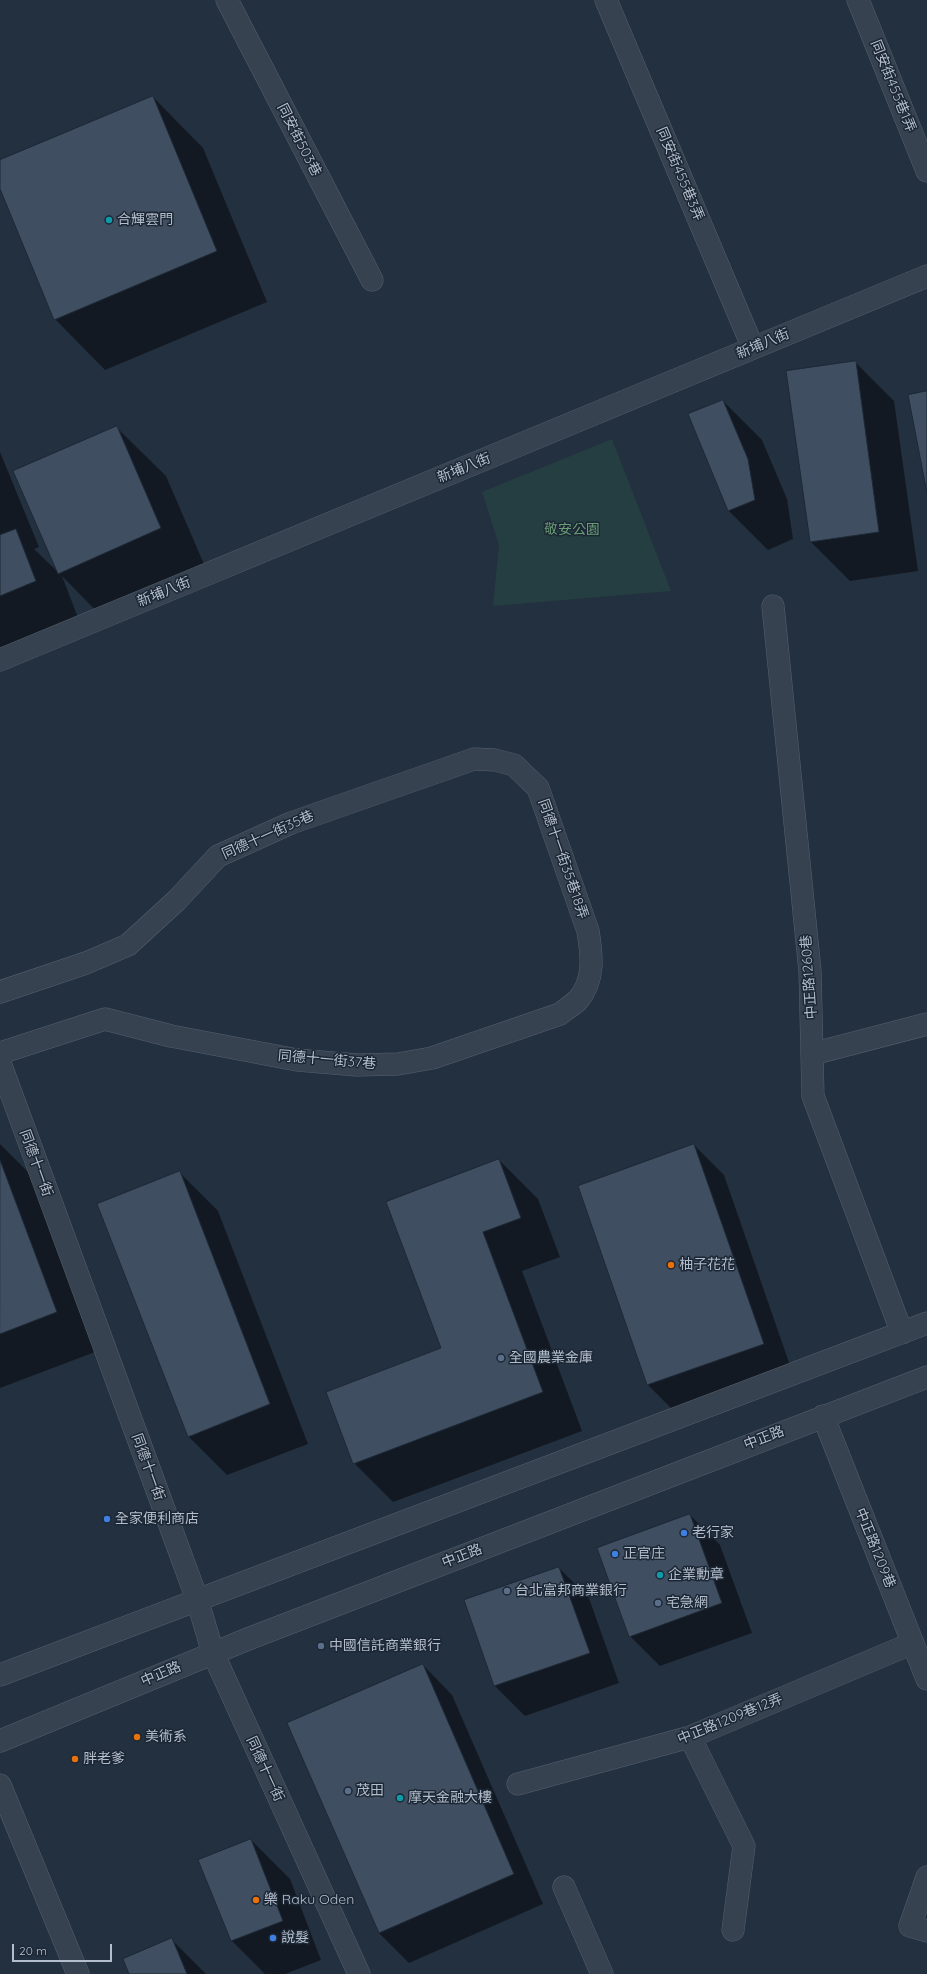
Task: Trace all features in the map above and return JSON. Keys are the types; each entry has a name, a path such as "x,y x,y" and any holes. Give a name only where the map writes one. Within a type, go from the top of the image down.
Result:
{"street":[{"name":"同安街503巷","path":"227,0 372,280"},
{"name":"同安街455巷3弄","path":"606,0 753,348"},
{"name":"同安街455巷1弄","path":"858,0 927,171"},
{"name":"新埔八街","path":"0,660 927,276"},
{"name":"中正路1260巷","path":"772,606 810,971 813,1096 902,1333"},
{"name":"同德十一街35巷","path":"0,992 86,963 128,945 177,900 218,856 291,822 474,759 495,760 514,765 538,788"},
{"name":"同德十一街35巷18弄","path":"538,788 588,931"},
{"name":"同德十一街37巷","path":"0,1054 105,1019 171,1036 297,1060 364,1065 398,1064 432,1058 560,1014 578,1000 590,980 592,955 588,931"},
{"path":"812,1054 927,1024"},
{"name":"同德十一街","path":"0,1063 197,1599 213,1653 359,1974"},
{"path":"0,1675 927,1323"},
{"name":"中正路","path":"0,1740 213,1653 927,1377"},
{"name":"中正路1209巷","path":"823,1416 927,1679"},
{"name":"中正路1209巷12弄","path":"518,1784 690,1737 913,1643"},
{"path":"690,1737 744,1846 733,1930"},
{"path":"0,1785 78,1974"},
{"path":"919,1928 927,1877"},
{"path":"564,1887 602,1974"}],"green space":[{"name":"敬安公園","path":"612,439 671,591 493,606 499,545 482,492"}],"building":[{"name":"合輝雲門","path":"153,96 217,251 54,320 0,189 0,160"},
{"path":"856,361 879,532 810,542 786,371"},
{"path":"927,391 927,493 908,395"},
{"path":"723,400 748,459 755,500 728,511 688,414"},
{"path":"117,426 161,528 58,574 13,471"},
{"path":"16,529 36,581 0,596 0,535"},
{"name":"柚子花花","path":"694,1144 764,1344 647,1385 578,1186"},
{"path":"499,1159 521,1218 483,1232 543,1392 353,1464 326,1392 441,1348 386,1202"},
{"path":"0,1160 57,1312 0,1334"},
{"path":"180,1171 270,1404 188,1437 97,1204"},
{"name":"企業勳章","path":"690,1514 722,1603 629,1637 597,1548"},
{"path":"559,1567 590,1653 494,1686 464,1600"},
{"name":"摩天金融大樓","path":"423,1664 514,1874 379,1933 287,1723"},
{"path":"251,1839 283,1921 231,1941 198,1860"},
{"path":"172,1938 187,1974 129,1974 123,1959"}],"place":[{"name":"合輝雲門","path":"109,220"},
{"name":"柚子花花","path":"671,1265"},
{"name":"全國農業金庫","path":"501,1358"},
{"name":"全家便利商店","path":"107,1519"},
{"name":"老行家","path":"684,1533"},
{"name":"正官庄","path":"615,1554"},
{"name":"企業勳章","path":"660,1575"},
{"name":"台北富邦商業銀行","path":"507,1591"},
{"name":"宅急網","path":"658,1603"},
{"name":"中國信託商業銀行","path":"321,1646"},
{"name":"美術系","path":"137,1737"},
{"name":"胖老爹","path":"75,1759"},
{"name":"茂田","path":"348,1791"},
{"name":"摩天金融大樓","path":"400,1798"},
{"name":"樂 Raku Oden","path":"256,1900"},
{"name":"說髮","path":"273,1938"}]}
